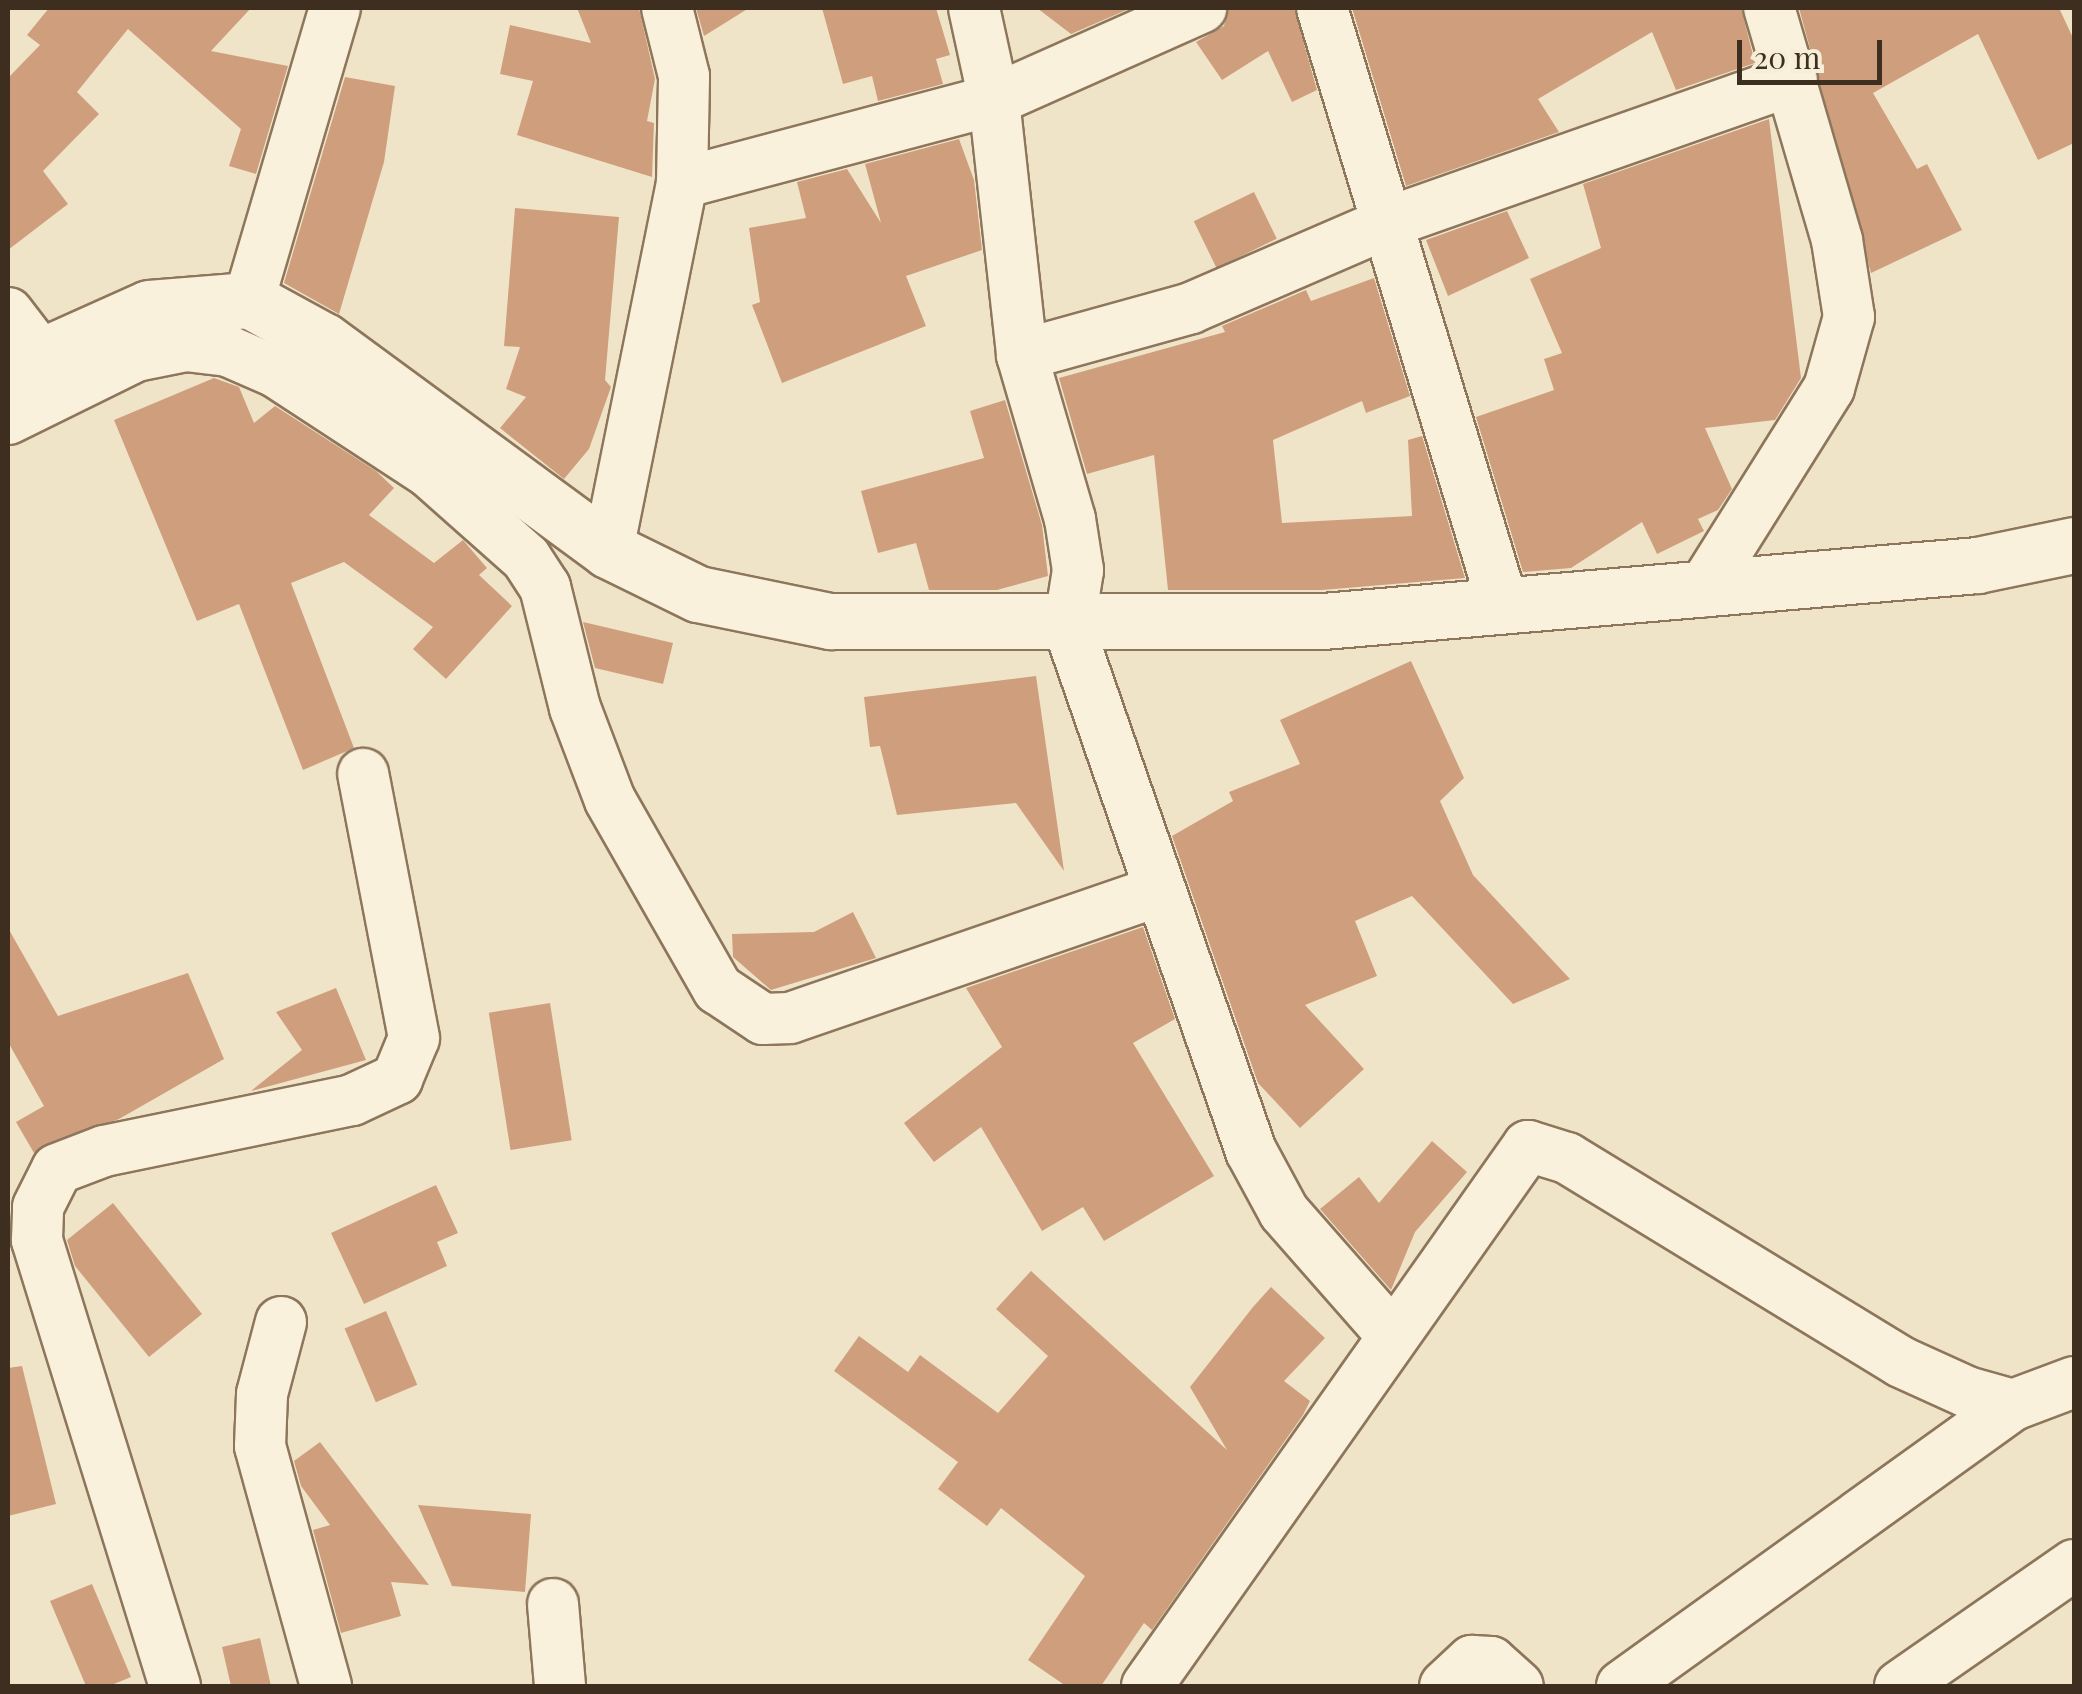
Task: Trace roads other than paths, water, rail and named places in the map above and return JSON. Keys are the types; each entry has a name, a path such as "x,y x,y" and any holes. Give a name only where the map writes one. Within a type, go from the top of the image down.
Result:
{"street":[{"path":"249,300 335,8"},
{"path":"608,550 682,183 684,76 667,8"},
{"path":"974,8 994,100 1022,355 1070,518 1078,570 1069,627 1250,1151 1284,1212 1392,1335"},
{"path":"682,183 994,100 1201,8"},
{"path":"1322,8 1392,221 1504,608"},
{"path":"1701,592 1830,388 1849,317 1837,240 1769,8"},
{"path":"1022,355 1191,308 1392,221 1792,80"},
{"path":"8,313 24,363 149,308 249,300 324,341 608,550 698,594 830,621 1069,627 1504,608 1977,565 2074,545"},
{"path":"8,418 136,356 200,348 276,372 429,472 526,558 545,587 575,708 610,800 718,990 763,1019 790,1018 1158,892"},
{"path":"175,1686 37,1240 38,1207 57,1169 104,1151 352,1100 397,1079 414,1038 364,774"},
{"path":"1146,1686 1528,1146 1568,1158 1902,1362 2013,1405"},
{"path":"281,1322 262,1394 260,1446 326,1686"},
{"path":"1622,1686 2013,1405 2074,1382"},
{"path":"1900,1686 2074,1566"},
{"path":"553,1604 560,1686"},
{"path":"1446,1686 1472,1661 1492,1662 1518,1686"}]}
